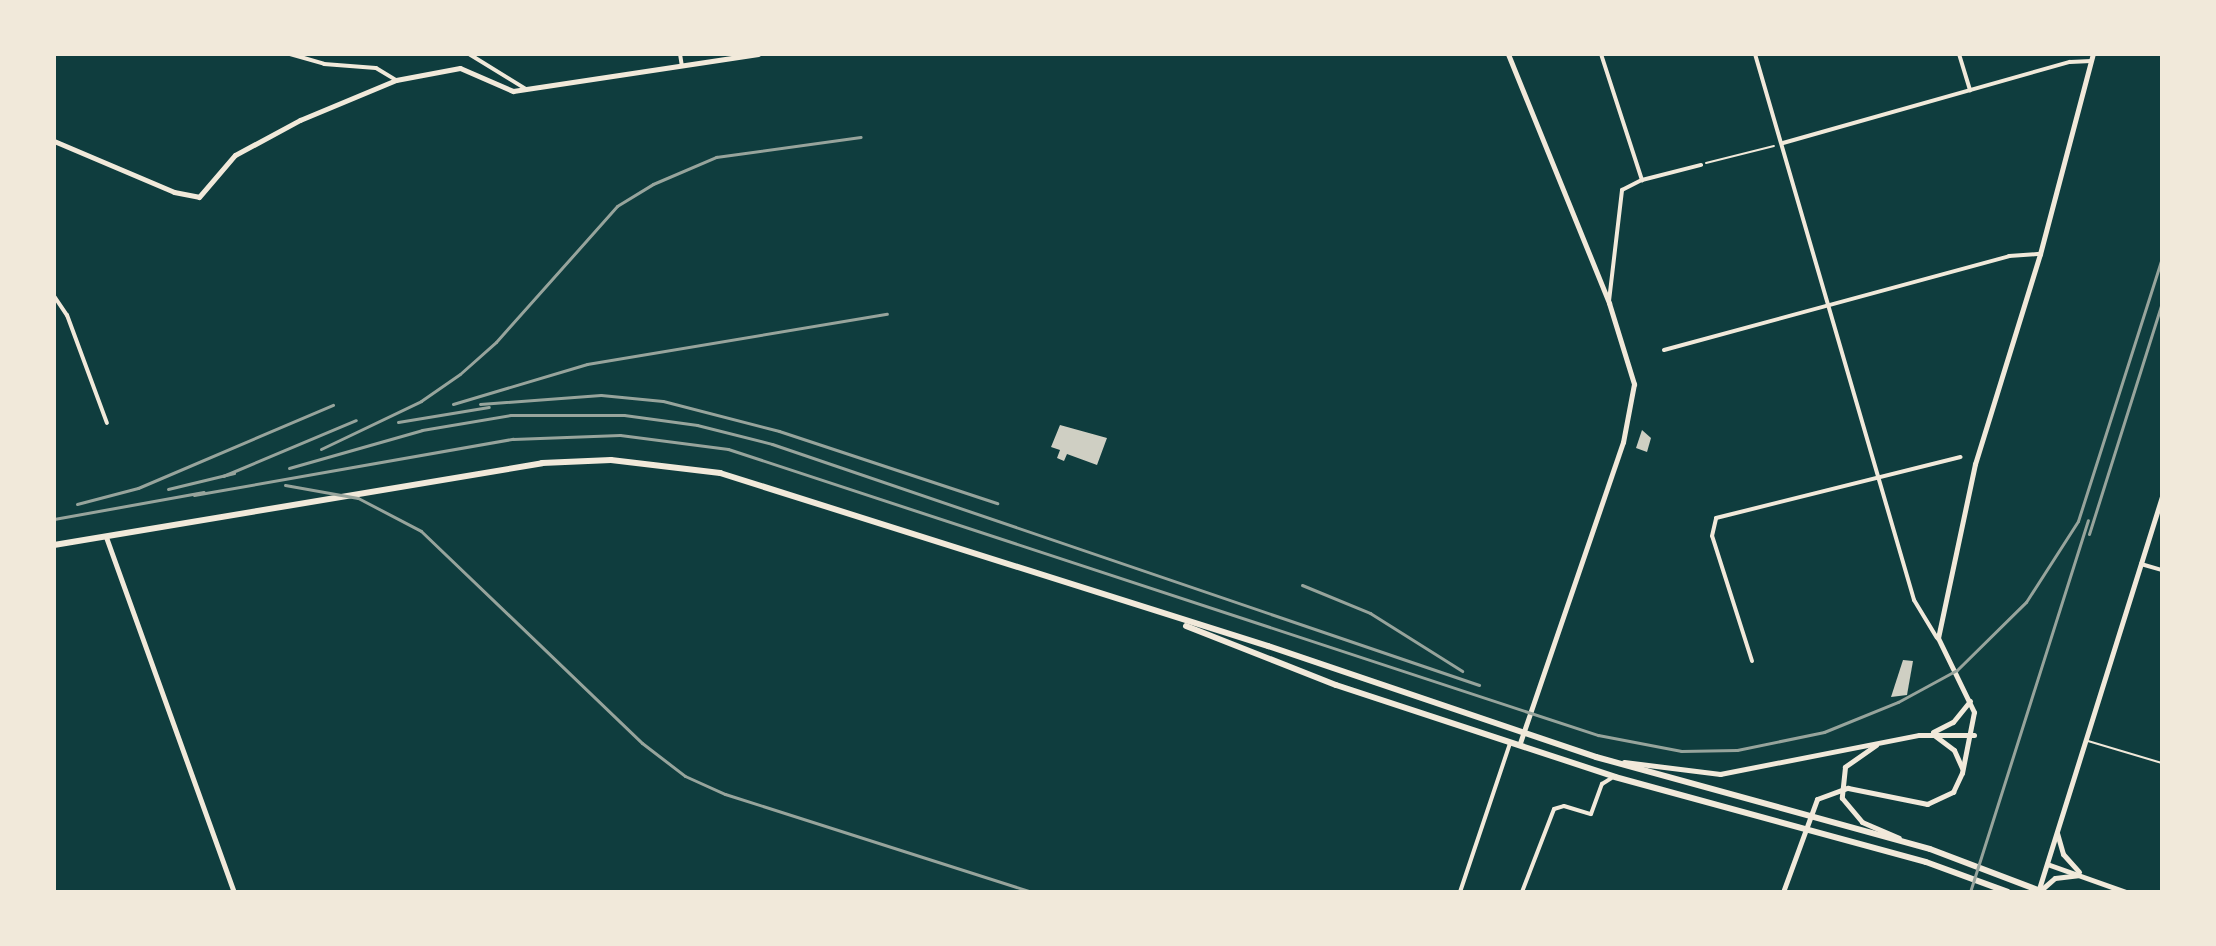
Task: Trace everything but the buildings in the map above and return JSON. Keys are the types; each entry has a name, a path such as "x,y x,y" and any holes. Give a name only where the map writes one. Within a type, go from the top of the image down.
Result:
{"main road":[{"path":"54,545 495,470 611,460 751,480 1149,612 1268,646 1596,757 1716,793 1930,849 2040,892"},
{"path":"1149,612 1336,685 1615,777 1926,862 2008,892"}],"street":[{"path":"290,54 324,64 376,68 396,80"},
{"path":"469,54 526,89"},
{"path":"680,54 682,66"},
{"path":"54,141 174,192 199,197 235,155 300,120 396,80 460,68 513,91 758,54"},
{"path":"1508,54 1630,360 1633,401 1519,745"},
{"path":"1601,54 1642,180"},
{"path":"1755,54 1914,600 1971,698 1974,735 1953,792 1936,802 1908,802 1848,788 1826,793 1810,810 1783,892"},
{"path":"1959,54 1971,91"},
{"path":"1938,638 1975,464 2040,254 2093,54"},
{"path":"1783,143 2070,62 2091,61"},
{"path":"1609,303 1622,190 1642,180 1701,165"},
{"path":"1664,350 1827,309 2009,256 2040,254"},
{"path":"54,296 67,315 107,423"},
{"path":"1752,661 1712,536 1716,518 1960,457"},
{"path":"2040,892 2162,497"},
{"path":"106,537 234,892"},
{"path":"2141,564 2162,570"},
{"path":"1929,734 1953,722 1971,698"},
{"path":"1929,734 1949,744 1962,773"},
{"path":"1596,757 1720,774 1929,734 1974,735"},
{"path":"1460,892 1510,742"},
{"path":"1881,743 1851,760 1841,782 1849,811 1862,822 1930,849"},
{"path":"1595,770 1602,784"},
{"path":"1522,892 1554,809 1564,806 1591,814 1602,784 1615,777"},
{"path":"2057,832 2063,854 2083,875"},
{"path":"2047,864 2126,892"},
{"path":"2040,892 2055,878 2083,875"}],"lane":[{"path":"2087,740 2162,763"}],"path":[{"path":"1701,165 1783,143"}],"railway":[{"path":"321,449 421,401 460,374 496,342 617,206 653,184 716,157 861,137"},
{"path":"194,495 513,439 620,435 728,449 1598,735 1681,751 1737,750 1824,732 1898,702 1957,670 2026,602 2078,521 2162,258"},
{"path":"2089,534 2162,302"},
{"path":"453,404 587,364 887,314"},
{"path":"480,404 601,395 663,401 779,431 997,503"},
{"path":"77,504 138,488 333,405"},
{"path":"398,422 489,407"},
{"path":"289,468 422,430 511,415 624,415 697,425 772,444 1479,685"},
{"path":"223,476 356,420"},
{"path":"168,489 234,473"},
{"path":"285,485 358,498 421,531 642,743 685,776 725,794 1032,892"},
{"path":"54,519 204,492"},
{"path":"1970,892 2088,520"},
{"path":"1302,585 1370,613 1462,671"}]}
